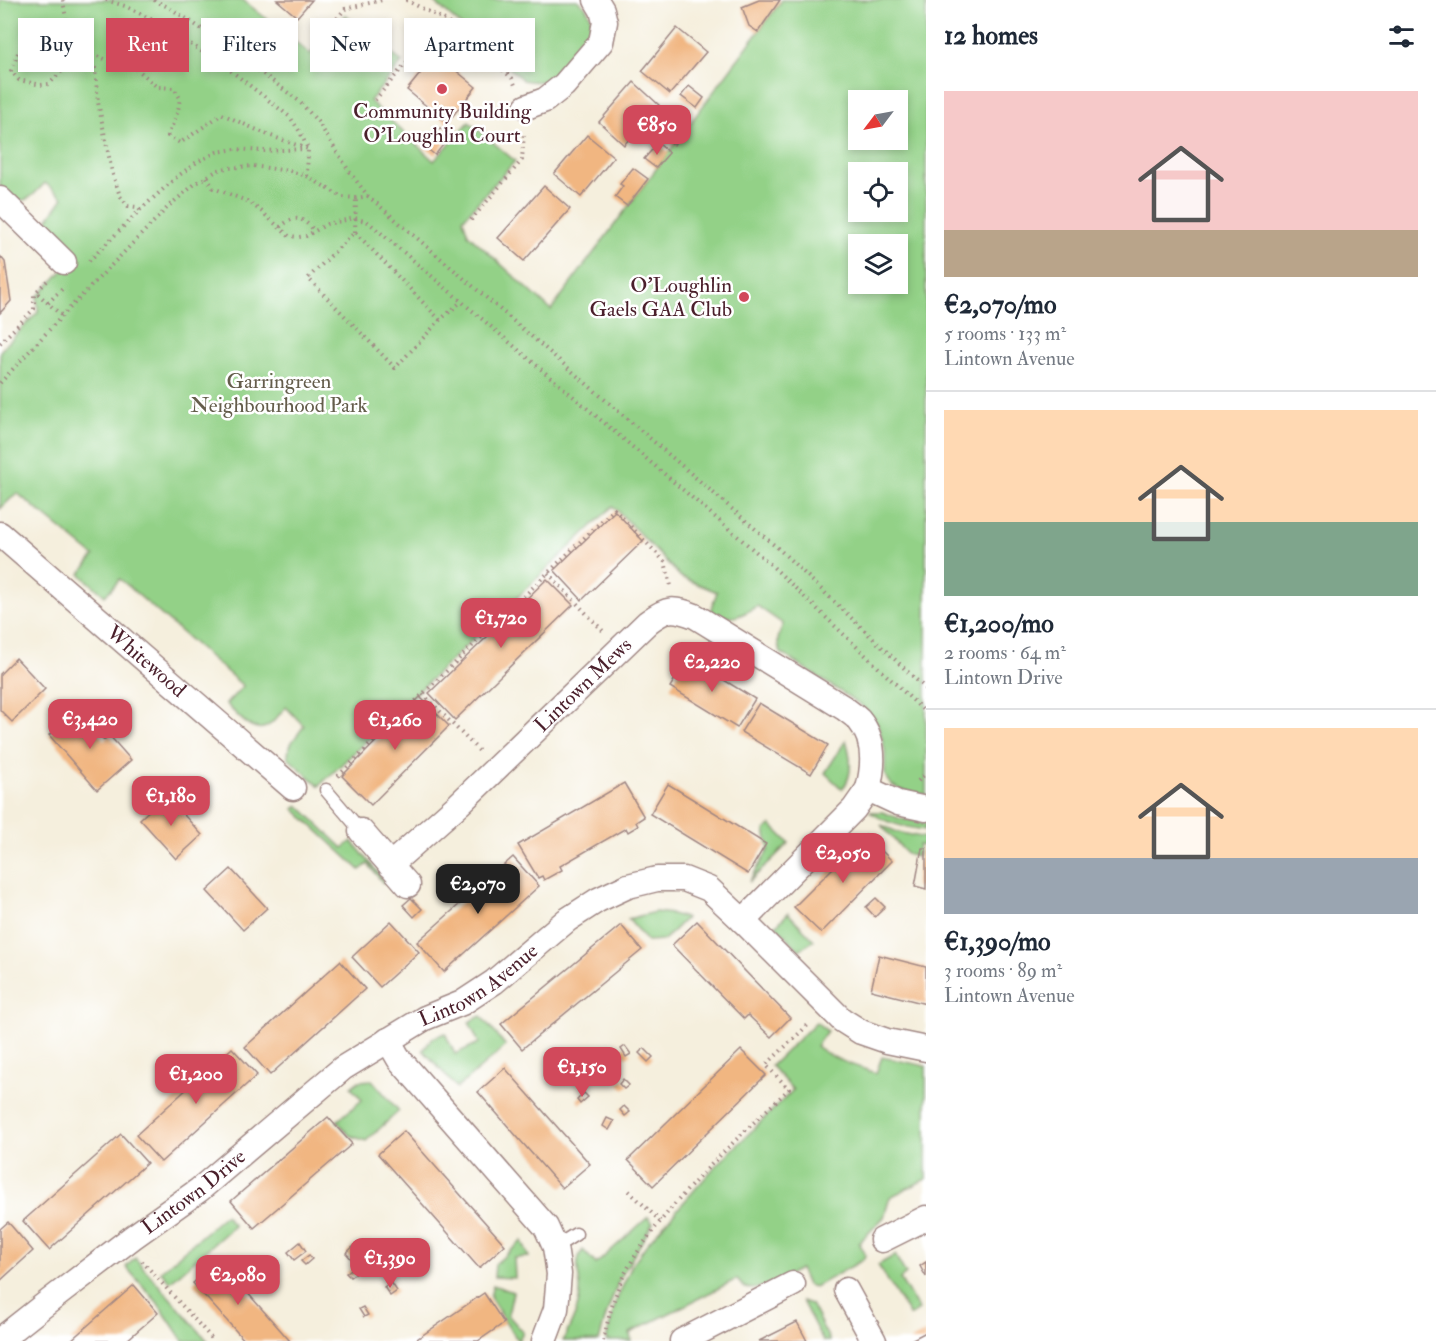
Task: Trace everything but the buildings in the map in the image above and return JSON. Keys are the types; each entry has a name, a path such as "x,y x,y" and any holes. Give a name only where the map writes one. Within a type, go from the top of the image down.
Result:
{"street":[{"path":"526,107 545,100 564,85 601,42 605,22 596,0"},
{"path":"0,199 70,273"},
{"name":"Whitewood","path":"0,534 293,788"},
{"name":"Lintown Mews","path":"390,865 459,804 648,622 660,614 676,609 695,616 844,708 858,720 868,736 872,755 872,775 868,789"},
{"path":"743,921 854,809 868,789 898,803 926,809"},
{"path":"361,831 408,885"},
{"name":"Lintown Avenue","path":"387,1040 424,1018 462,1004 494,982 567,920 598,900 628,886 657,879 684,879 709,889 842,1020 861,1032 887,1041 926,1049"},
{"path":"387,1040 399,1059 546,1227 555,1246 559,1274 556,1309 544,1341"},
{"name":"Lintown Drive","path":"0,1340 115,1251 199,1190 343,1068 387,1040"},
{"path":"882,1240 926,1218"},
{"path":"682,1341 793,1284"},
{"path":"846,1290 874,1341"}],"lane":[{"path":"326,790 361,831"},
{"path":"555,1246 576,1234"}],"path":[{"path":"63,0 66,18"},
{"path":"106,0 125,6 153,20 226,67 290,117 308,149 307,176"},
{"path":"154,0 214,37 299,101 318,122 368,196 781,551 926,689"},
{"path":"337,18 345,9 382,0"},
{"path":"406,0 441,18"},
{"path":"18,53 11,70 19,80 41,85 50,84 62,72"},
{"path":"94,55 107,60 128,61 157,87 174,88 180,98 178,111 168,136 180,143 222,114 268,135 308,149"},
{"path":"375,100 404,66"},
{"path":"94,68 98,102 112,172 120,196 128,206 137,207 140,210"},
{"path":"505,72 512,78"},
{"path":"48,303 70,273 178,176 197,162 217,153 236,149 263,151 308,149"},
{"path":"471,220 522,160"},
{"path":"0,383 170,205 195,184 218,170 253,166 290,171 307,176 342,197 368,196"},
{"path":"207,177 213,188 247,201 289,236 306,236 327,224 355,218 368,222 769,563 926,713"},
{"path":"356,198 355,232 440,320"},
{"path":"280,227 290,219 298,219 306,222 315,231"},
{"path":"355,232 308,278 395,368 440,320 461,302"},
{"path":"0,343 34,309 36,292 70,273"},
{"path":"36,292 62,316"},
{"path":"326,790 614,509 665,562 669,580"},
{"path":"548,573 597,625"},
{"path":"423,694 472,744"},
{"path":"603,1341 614,1300 630,1264 660,1221 709,1166 789,1089 766,1065 828,1006"},
{"path":"629,1191 660,1221"},
{"path":"136,1254 214,1341"}],"green space":[{"name":"Garringreen Neighbourhood Park","path":"0,0 243,0 265,18 201,18 201,72 298,72 298,44 310,54 310,72 392,72 392,54 402,62 370,101 434,161 469,122 515,161 463,219 468,234 551,310 782,0 926,0 926,795 901,790 888,781 885,775 885,751 878,725 861,705 781,653 778,642 783,624 757,606 734,617 724,617 710,612 717,592 681,577 613,506 319,786 288,758 291,745 304,726 286,707 266,727 255,728 249,725 226,704 243,686 120,579 105,596 80,574 94,556 17,493 0,509 0,351 38,312 37,297 74,259 49,235 48,219 63,198 45,183 28,199 19,200 0,186"},
{"path":"432,0 577,0 585,6 592,23 591,34 555,77 539,82 523,80 514,72 535,72 535,18 452,18"},
{"path":"846,740 850,772 842,789 825,773"},
{"path":"298,805 343,848 352,841 385,881 383,883 368,864 360,870 294,809"},
{"path":"870,812 882,812 901,819 926,823 925,830 890,822"},
{"path":"771,825 789,843 749,882 769,849 765,830"},
{"path":"881,825 897,832 926,838 926,846 919,845 917,857 907,854"},
{"path":"655,912 686,918 664,940 647,941 628,919"},
{"path":"788,913 814,940 799,950 776,926"},
{"path":"481,1016 506,1046 457,1088 423,1050 432,1038 445,1033 455,1054 479,1043 469,1022"},
{"path":"816,1022 827,1031 816,1046 845,1062 876,1073 882,1057 926,1066 926,1179 890,1197 884,1217 859,1243 865,1255 863,1260 815,1287 807,1285 800,1269 772,1283 750,1289 744,1287 737,1279 630,1333 631,1341 606,1341 616,1301 632,1265 646,1245 712,1170 793,1090 771,1066"},
{"path":"372,1080 399,1111 366,1141 349,1135 337,1121 362,1100 351,1087 359,1081"},
{"path":"225,1215 234,1226 170,1282 161,1271"},
{"path":"648,1217 653,1223 619,1280 599,1341 563,1341 579,1301 578,1263 580,1254 583,1250 596,1264"},
{"path":"522,1241 529,1257 514,1258 515,1278 494,1277 495,1264"},
{"path":"895,1255 906,1274 900,1279 919,1310 910,1316 878,1265"},
{"path":"135,1258 208,1341 183,1341 157,1302 126,1267"},
{"path":"493,1285 513,1292 508,1315 523,1332 518,1341 490,1297"},
{"path":"802,1301 811,1304 830,1341 823,1341"}],"place":[{"name":"Community Building O'Loughlin Court","path":"442,89"},
{"name":"O'Loughlin Gaels GAA Club","path":"744,297"}]}
